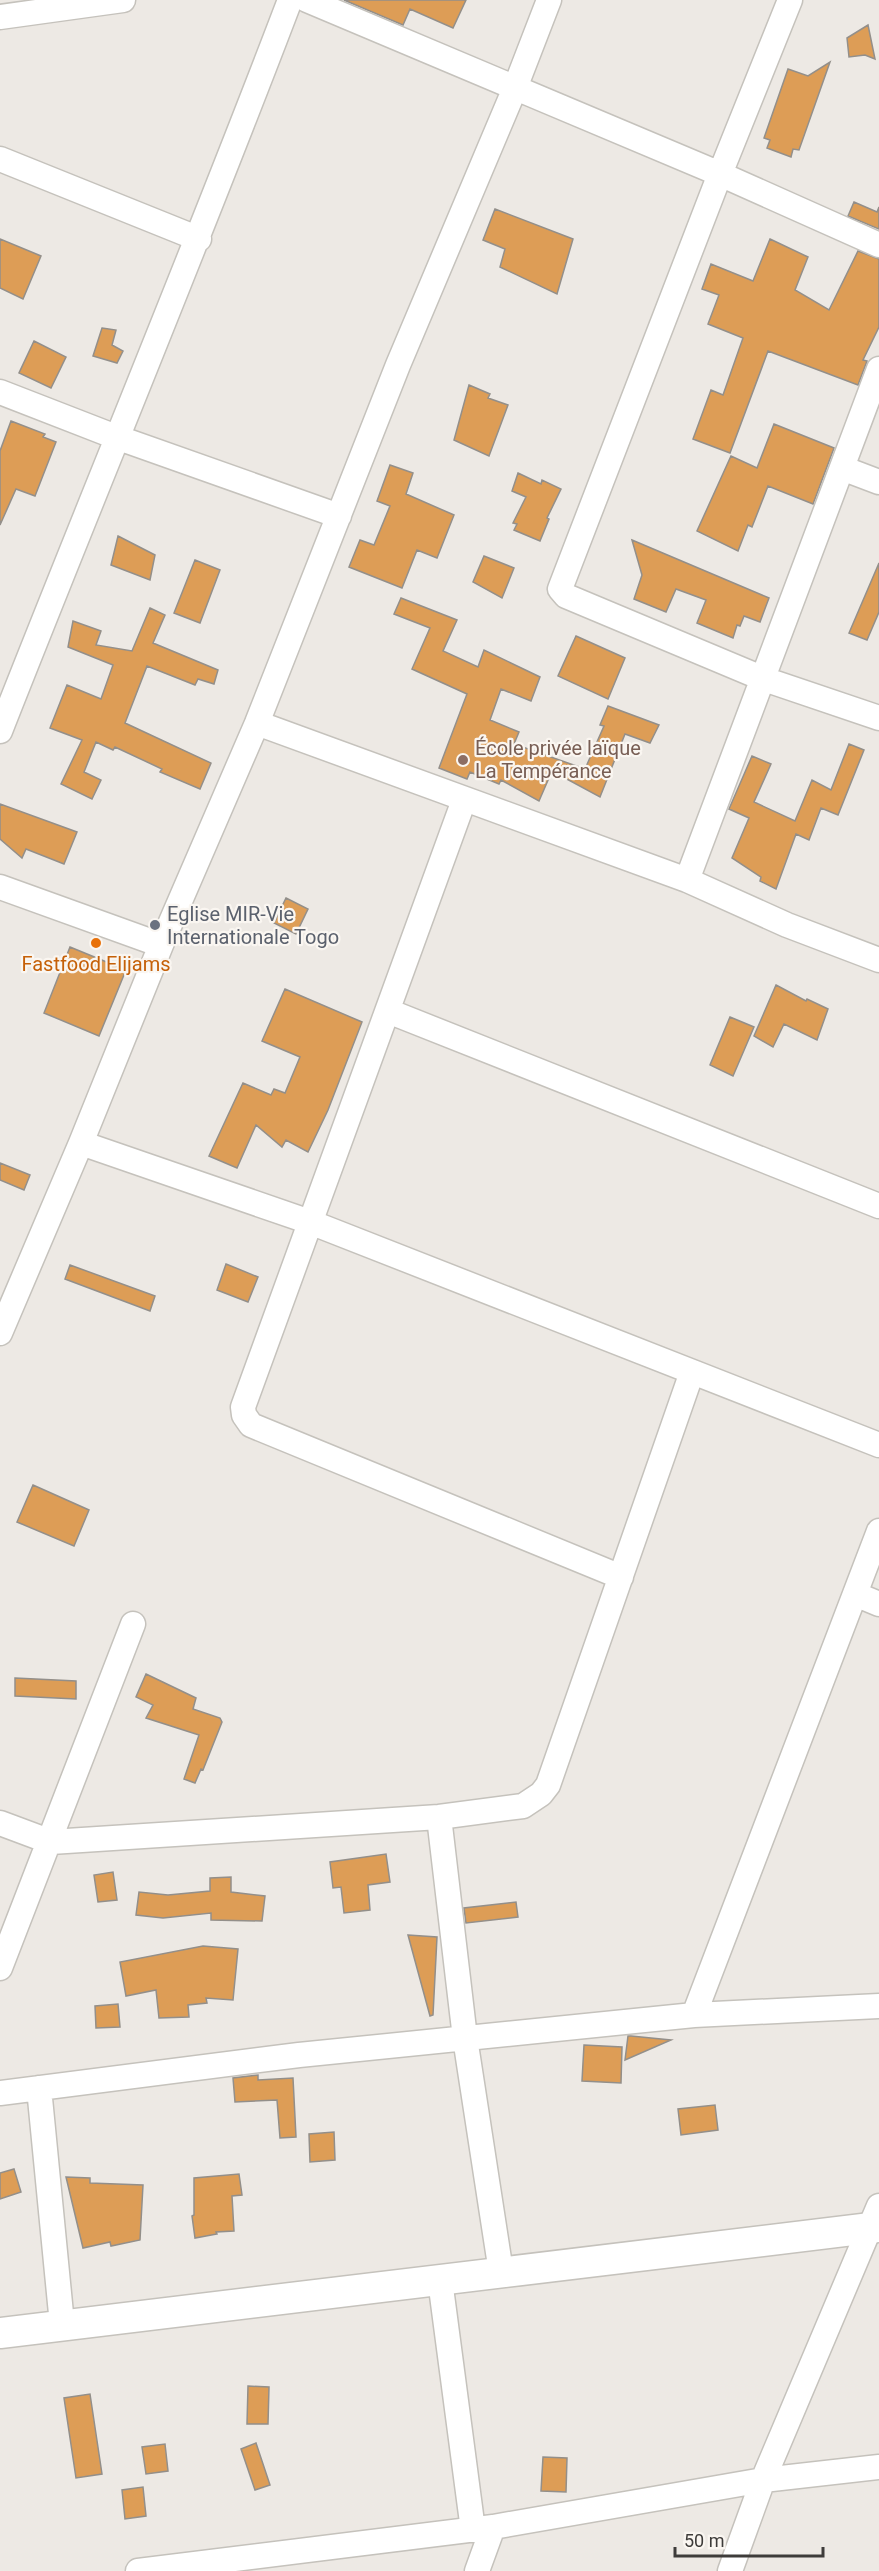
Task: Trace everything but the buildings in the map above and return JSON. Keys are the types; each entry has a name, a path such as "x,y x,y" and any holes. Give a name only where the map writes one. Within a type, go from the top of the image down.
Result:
{"street":[{"path":"0,16 123,0"},
{"path":"0,731 116,437 199,239 290,0"},
{"path":"307,0 720,174 879,245"},
{"path":"0,1333 81,1143 161,945 257,723 398,366 515,88 549,0"},
{"path":"790,0 720,174 560,589 566,596 764,679 879,718"},
{"path":"0,159 199,239"},
{"path":"687,880 879,369"},
{"path":"0,392 116,437 339,516"},
{"path":"842,468 879,482"},
{"path":"257,723 687,880 787,925 879,960"},
{"path":"464,800 243,1407 246,1420 251,1425 621,1577"},
{"path":"0,886 161,945"},
{"path":"388,1011 879,1206"},
{"path":"81,1143 310,1222 879,1445"},
{"path":"0,1823 51,1842 439,1817 523,1806 541,1794 548,1785 692,1372"},
{"path":"694,2015 879,1531"},
{"path":"855,1594 879,1604"},
{"path":"0,1968 51,1842 133,1624"},
{"path":"439,1817 465,2038 501,2272"},
{"path":"0,2093 299,2055 694,2015 879,2006"},
{"path":"39,2088 62,2324"},
{"path":"0,2334 62,2324 440,2280 876,2221"},
{"path":"730,2571 763,2480 876,2221"},
{"path":"440,2280 483,2528 477,2571"},
{"path":"138,2571 483,2528 763,2480 879,2467"}],"place":[{"name":"École privée laïque La Tempérance","path":"463,760"},
{"name":"Eglise MIR-Vie Internationale Togo","path":"155,925"},
{"name":"Fastfood Elijams","path":"96,943"}]}
